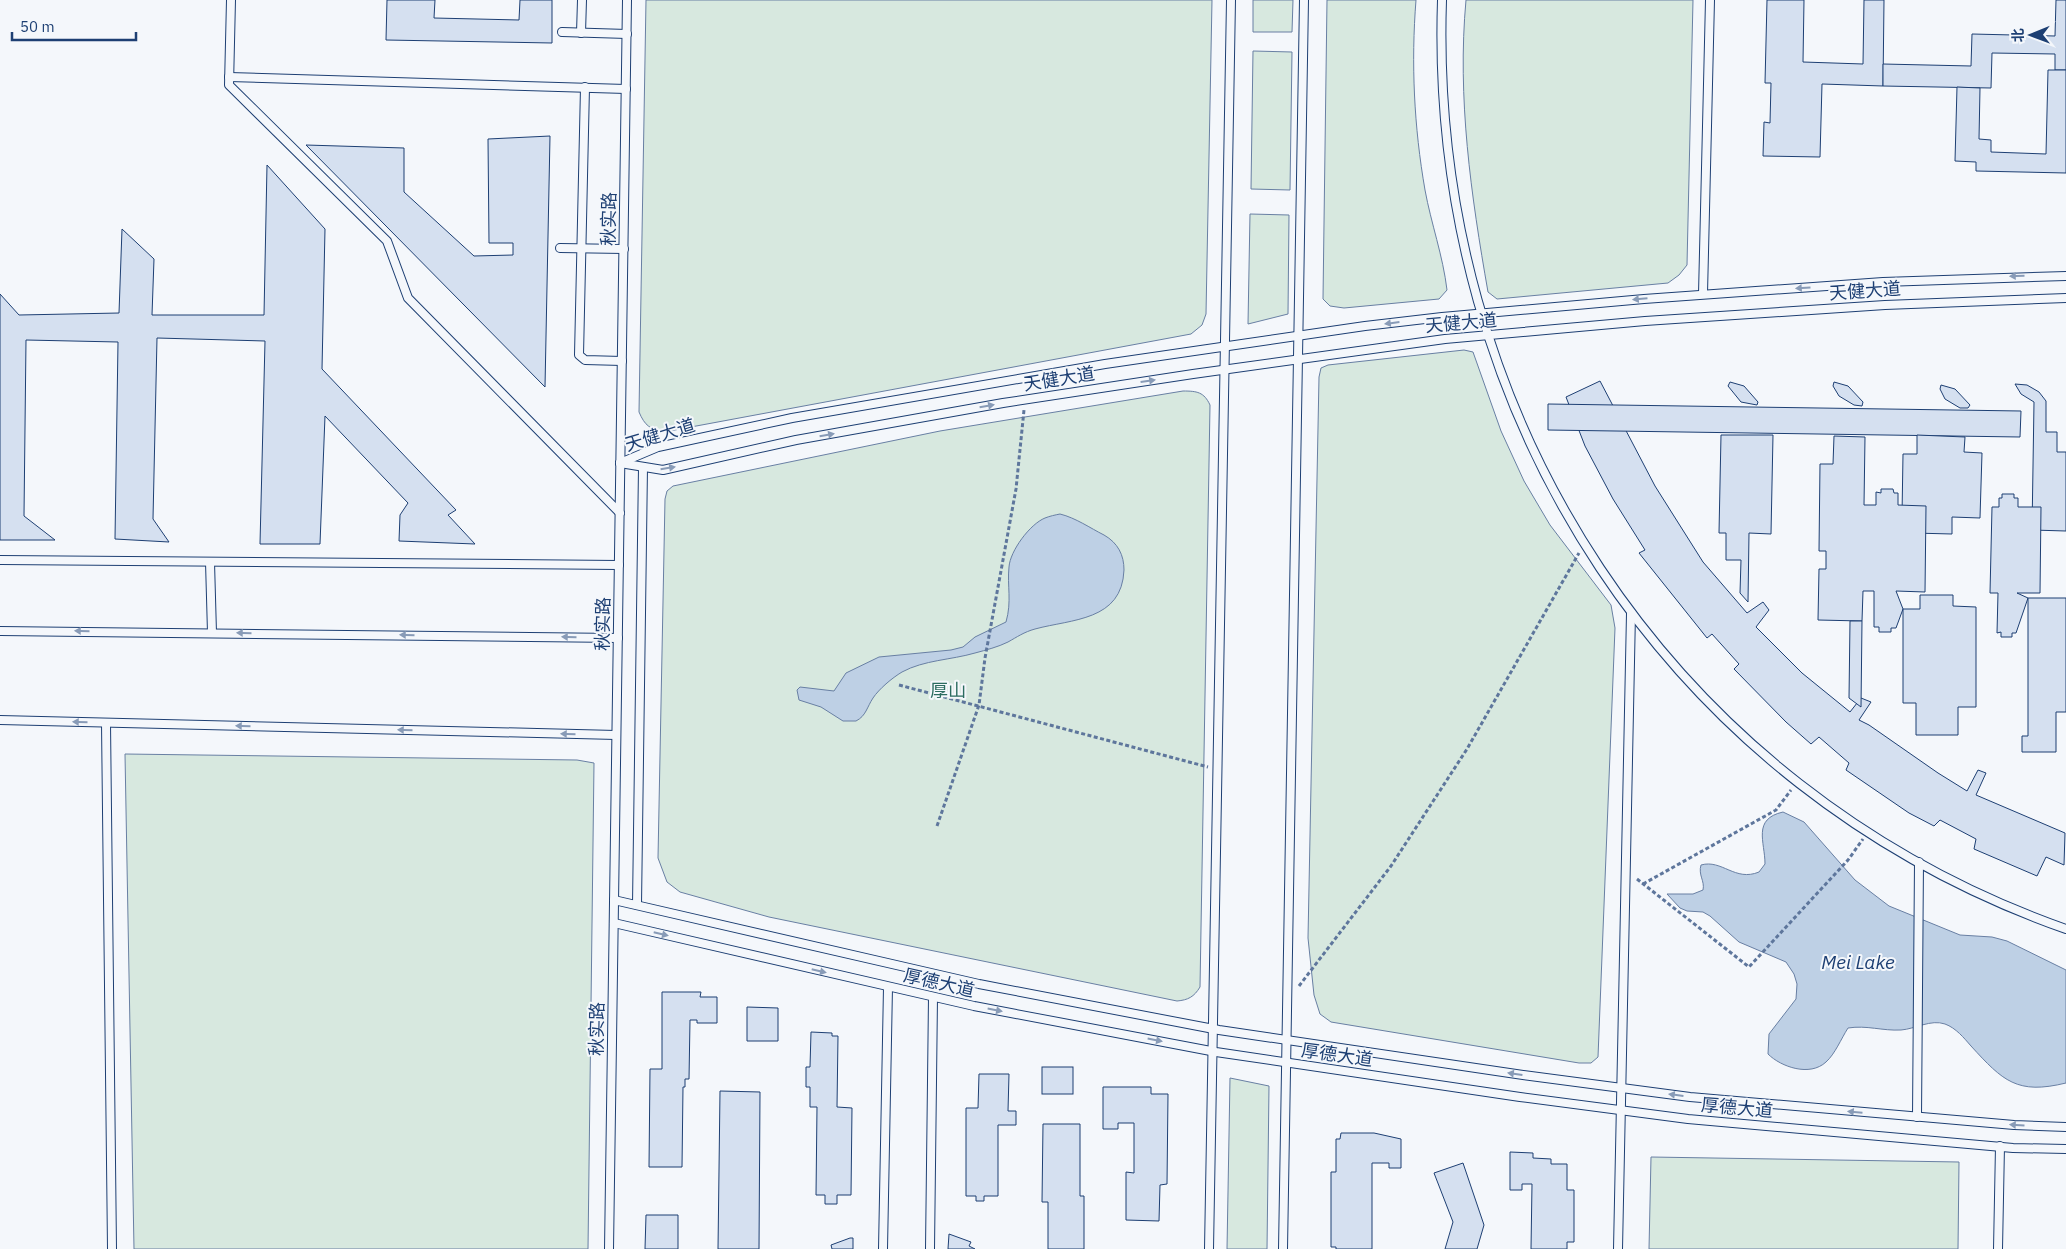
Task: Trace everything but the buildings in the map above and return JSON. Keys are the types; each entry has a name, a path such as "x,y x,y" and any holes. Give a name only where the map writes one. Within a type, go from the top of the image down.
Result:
{"lane":[{"path":"231,0 229,85 387,241 408,298 620,512"},
{"path":"581,33 582,0"},
{"name":"秋实路","path":"609,1249 627,0"},
{"path":"1209,1249 1231,0"},
{"path":"1283,1249 1304,0"},
{"path":"1442,0 1442,86 1448,161 1458,226 1480,313 1512,404 1530,446 1584,544 1631,612 1672,662 1716,710 1798,782 1868,832 1919,862 1996,902 2066,929"},
{"path":"1703,294 1710,0"},
{"path":"562,32 627,34"},
{"path":"229,77 626,89"},
{"path":"585,87 579,355 585,360 622,361"},
{"path":"560,248 624,250"},
{"name":"天健大道","path":"620,462 658,447 792,418 1009,379 1299,336 1480,313 1703,294 1883,282 2066,276"},
{"name":"天健大道","path":"620,462 663,470 796,440 1025,400 1298,359 1487,336 1645,321 1885,305 2066,298"},
{"path":"637,905 643,467"},
{"path":"0,560 619,565"},
{"path":"210,562 212,633"},
{"path":"1618,1249 1631,612"},
{"path":"0,630 618,638"},
{"path":"0,720 616,735"},
{"path":"106,723 112,1249"},
{"path":"1917,1117 1919,862"},
{"name":"厚德大道","path":"614,900 979,984 1213,1029 1690,1097 1917,1117 2066,1127"},
{"name":"厚德大道","path":"614,923 932,997 1213,1051 1621,1110 1764,1126 2000,1146 2066,1149"},
{"path":"883,1249 888,987"},
{"path":"930,1249 932,997"},
{"path":"1998,1249 2000,1146"}],"path":[{"path":"937,826 979,705 985,658 1016,488 1025,400"},
{"path":"1287,1002 1391,866 1467,749 1584,544"},
{"path":"899,685 1218,770"},
{"path":"1643,884 1776,810 1798,782"},
{"path":"1626,871 1749,967 1848,860 1868,832"}],"green space":[{"path":"646,0 1212,0 1206,314 1202,325 1191,334 664,432 655,430 643,421 639,412"},
{"path":"1253,0 1293,0 1292,32 1253,32"},
{"path":"1327,0 1416,0 1414,71 1416,119 1425,190 1447,290 1439,299 1344,308 1330,306 1323,299"},
{"path":"1466,0 1693,0 1687,265 1679,275 1668,283 1497,299 1488,292 1467,146 1463,73"},
{"path":"1253,51 1292,52 1290,190 1251,189"},
{"path":"1250,214 1289,215 1288,314 1248,324"},
{"path":"1464,350 1473,352 1501,431 1524,481 1550,525 1611,605 1615,628 1598,1057 1591,1063 1579,1063 1331,1022 1320,1014 1314,995 1308,938 1319,377 1321,368 1328,365"},
{"name":"厚山","path":"1183,391 1200,393 1210,405 1200,987 1193,996 1177,1001 769,917 680,892 667,882 658,858 665,499 667,491 673,486 940,431"},
{"path":"125,754 577,760 594,763 588,1249 134,1249"},
{"path":"1230,1078 1269,1086 1267,1249 1227,1249"},
{"path":"1651,1157 1959,1162 1958,1249 1649,1249"}],"water":[{"path":"1060,514 1104,535 1119,550 1123,559 1124,570 1121,587 1114,599 1105,608 1093,615 1031,630 992,648 910,668 898,674 882,687 864,714 856,721 843,721 821,707 799,700 797,690 800,687 834,691 846,673 879,657 951,650 963,647 975,637 1006,622 1009,607 1009,567 1013,553 1027,532 1039,521"},
{"name":"Mei Lake","path":"1783,812 1804,822 1855,880 1889,906 1960,935 1992,937 2007,941 2066,970 2066,1083 2035,1087 2023,1086 2012,1082 1992,1068 1956,1031 1940,1023 1929,1023 1901,1030 1862,1027 1848,1028 1829,1059 1812,1069 1788,1066 1780,1063 1768,1054 1769,1034 1796,999 1797,984 1794,974 1786,962 1739,942 1710,916 1703,912 1687,911 1680,908 1667,894 1693,894 1703,890 1700,872 1701,865 1716,865 1743,874 1759,872 1765,864 1762,832 1764,826 1773,815"}]}
